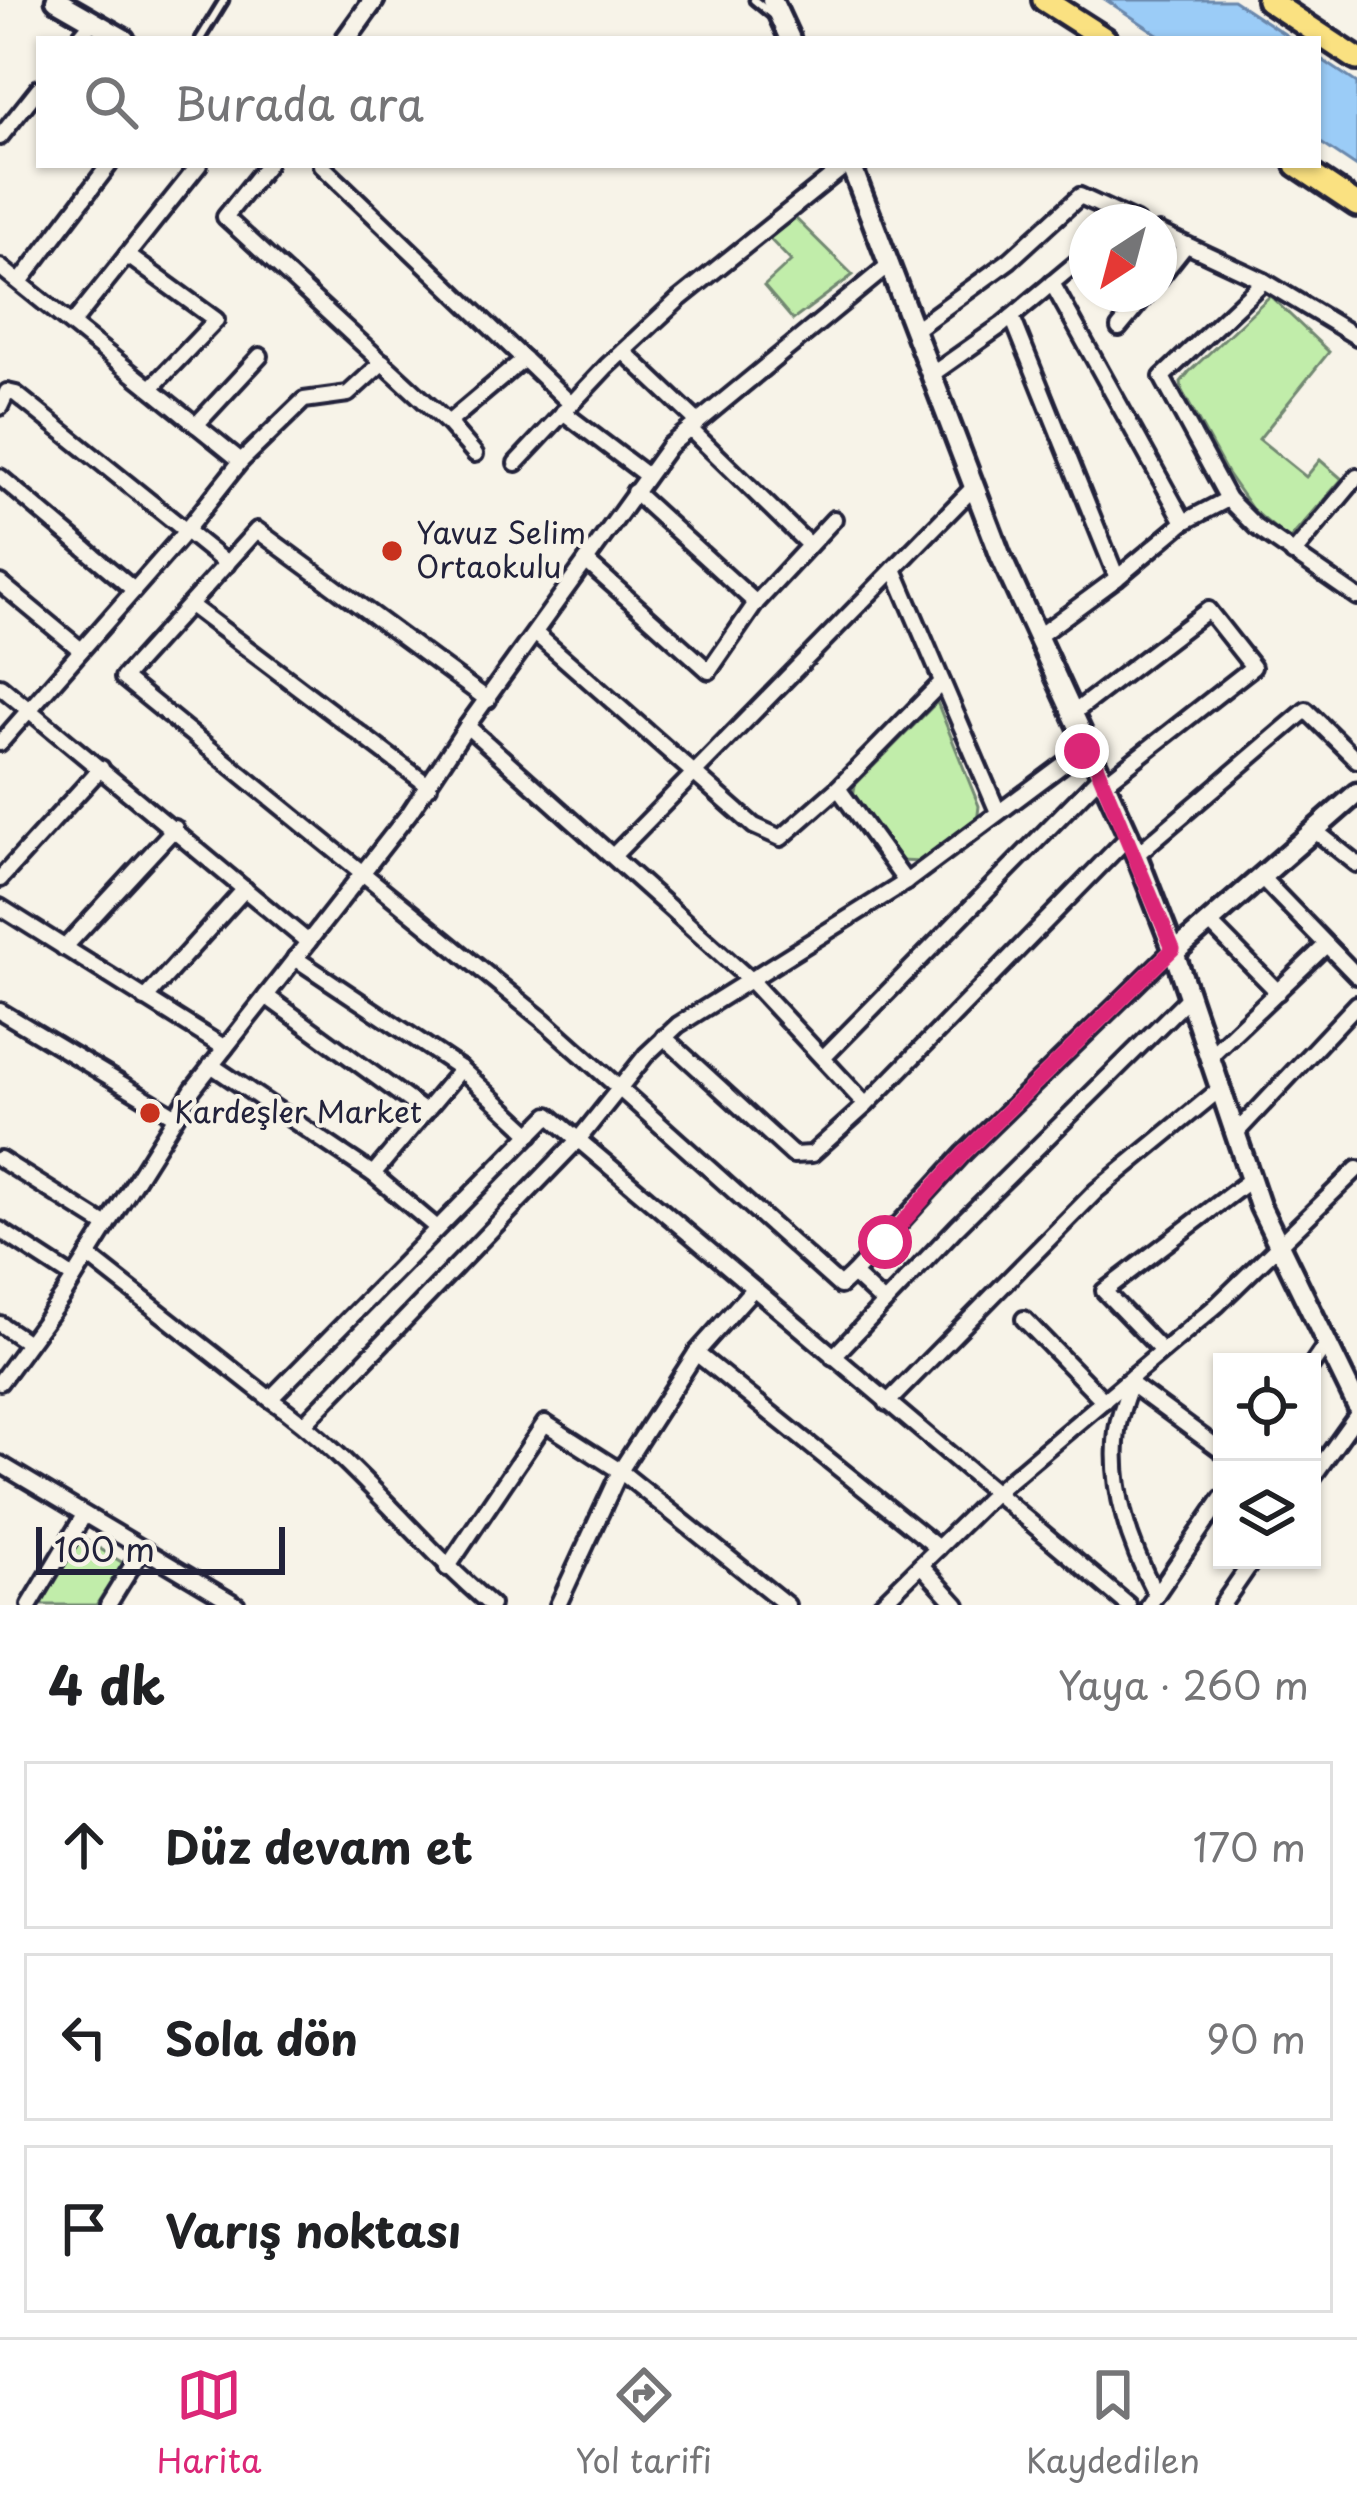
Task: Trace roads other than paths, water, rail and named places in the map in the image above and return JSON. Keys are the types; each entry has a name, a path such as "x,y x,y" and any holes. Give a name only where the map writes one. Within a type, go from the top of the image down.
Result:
{"main road":[{"path":"56,0 119,36"},
{"path":"348,36 374,0"},
{"path":"772,0 787,32"},
{"path":"1044,0 1100,36"},
{"path":"1268,0 1357,59"},
{"path":"849,168 974,488 1174,951 1251,1179 1357,1405"},
{"path":"1302,168 1357,205"},
{"path":"1174,951 1357,793"}],"street":[{"path":"80,36 93,21"},
{"path":"0,137 36,92"},
{"path":"20,282 107,168"},
{"path":"72,324 197,168"},
{"path":"265,168 225,218 448,423 475,454"},
{"path":"324,168 524,359 567,408 646,475"},
{"path":"516,464 623,350 678,300 844,168"},
{"path":"1071,204 1080,196 1097,204"},
{"path":"914,329 1010,260 1069,206"},
{"path":"1177,241 1264,280 1357,337"},
{"path":"1177,256 1186,245"},
{"path":"127,255 216,320 152,388"},
{"path":"0,1382 74,1278 212,1065 429,786 669,446 889,266"},
{"path":"0,267 241,461"},
{"path":"931,375 1069,269"},
{"path":"1264,280 1162,377 1228,499 1293,554 1357,597"},
{"path":"1052,283 1184,522"},
{"path":"1119,328 1132,312"},
{"path":"1012,317 1117,578"},
{"path":"623,350 809,545"},
{"path":"196,425 260,356"},
{"path":"448,423 524,359"},
{"path":"0,743 241,461 304,400 348,394 382,362"},
{"path":"0,381 227,564"},
{"path":"0,407 7,392 16,394"},
{"path":"0,477 134,590"},
{"path":"1293,554 1357,477"},
{"path":"613,856 974,488"},
{"path":"634,491 756,603"},
{"path":"1037,637 1184,522 1228,499"},
{"path":"586,561 709,671 756,603 834,519"},
{"path":"488,700 257,530 123,678 620,1087 840,1286 964,1153 1174,951"},
{"path":"894,569 998,812"},
{"path":"0,583 81,650"},
{"path":"190,604 429,786"},
{"path":"824,1057 1103,779 1253,667 1208,610 1072,714"},
{"path":"535,633 754,826 781,838 838,788 942,682"},
{"path":"0,686 308,942"},
{"path":"664,1037 793,1155 812,1154 1132,846 1306,710 1357,760"},
{"path":"467,726 749,979 866,1105"},
{"path":"305,1423 578,1140 664,1037 906,882 1088,746"},
{"path":"0,879 101,768"},
{"path":"838,788 906,882"},
{"path":"64,949 175,828"},
{"path":"1315,830 1357,864"},
{"path":"1262,878 1357,976"},
{"path":"146,999 245,889"},
{"path":"0,908 225,1048"},
{"path":"1209,922 1278,992"},
{"path":"1209,1057 1326,945"},
{"path":"295,958 461,1069 531,1134"},
{"path":"266,996 425,1112"},
{"path":"832,1357 1189,997"},
{"path":"0,1011 176,1117"},
{"path":"1235,1134 1354,1013"},
{"path":"212,1065 373,1174 437,1228"},
{"path":"373,1174 461,1069"},
{"path":"886,1403 1096,1191 1220,1089"},
{"path":"270,1399 549,1115 1128,1605"},
{"path":"0,1159 107,1226"},
{"path":"880,1605 993,1494 1132,1380 1280,1247 1357,1169"},
{"path":"1162,1352 1104,1291 1251,1179"},
{"path":"0,1230 74,1278"},
{"path":"88,1256 305,1423 447,1568 491,1605"},
{"path":"854,1274 884,1303"},
{"path":"558,1605 620,1471 696,1353 753,1289"},
{"path":"1024,1319 1104,1400"},
{"path":"0,1324 28,1343"},
{"path":"1320,1353 1327,1343"},
{"path":"696,1353 938,1548"},
{"path":"1132,1380 1213,1444"},
{"path":"1132,1380 1117,1430 1118,1491 1132,1547 1153,1600"},
{"path":"1321,1465 1357,1415"},
{"path":"447,1568 545,1424 620,1471 787,1605"},
{"path":"0,1464 237,1605"},
{"path":"1153,1600 1213,1511"},
{"path":"30,1605 84,1516"},
{"path":"108,1605 142,1550"},
{"path":"921,1564 957,1605"},
{"path":"1222,1605 1247,1569"}],"lane":[{"path":"202,36 224,0"},
{"path":"754,0 787,32"}],"water":[{"path":"1106,0 1233,0 1287,36 1160,36"},
{"path":"1321,59 1357,83 1357,167 1321,143"}],"place":[{"name":"Yavuz Selim Ortaokulu","path":"392,551"},
{"name":"Kardeşler Market","path":"150,1113"}]}
